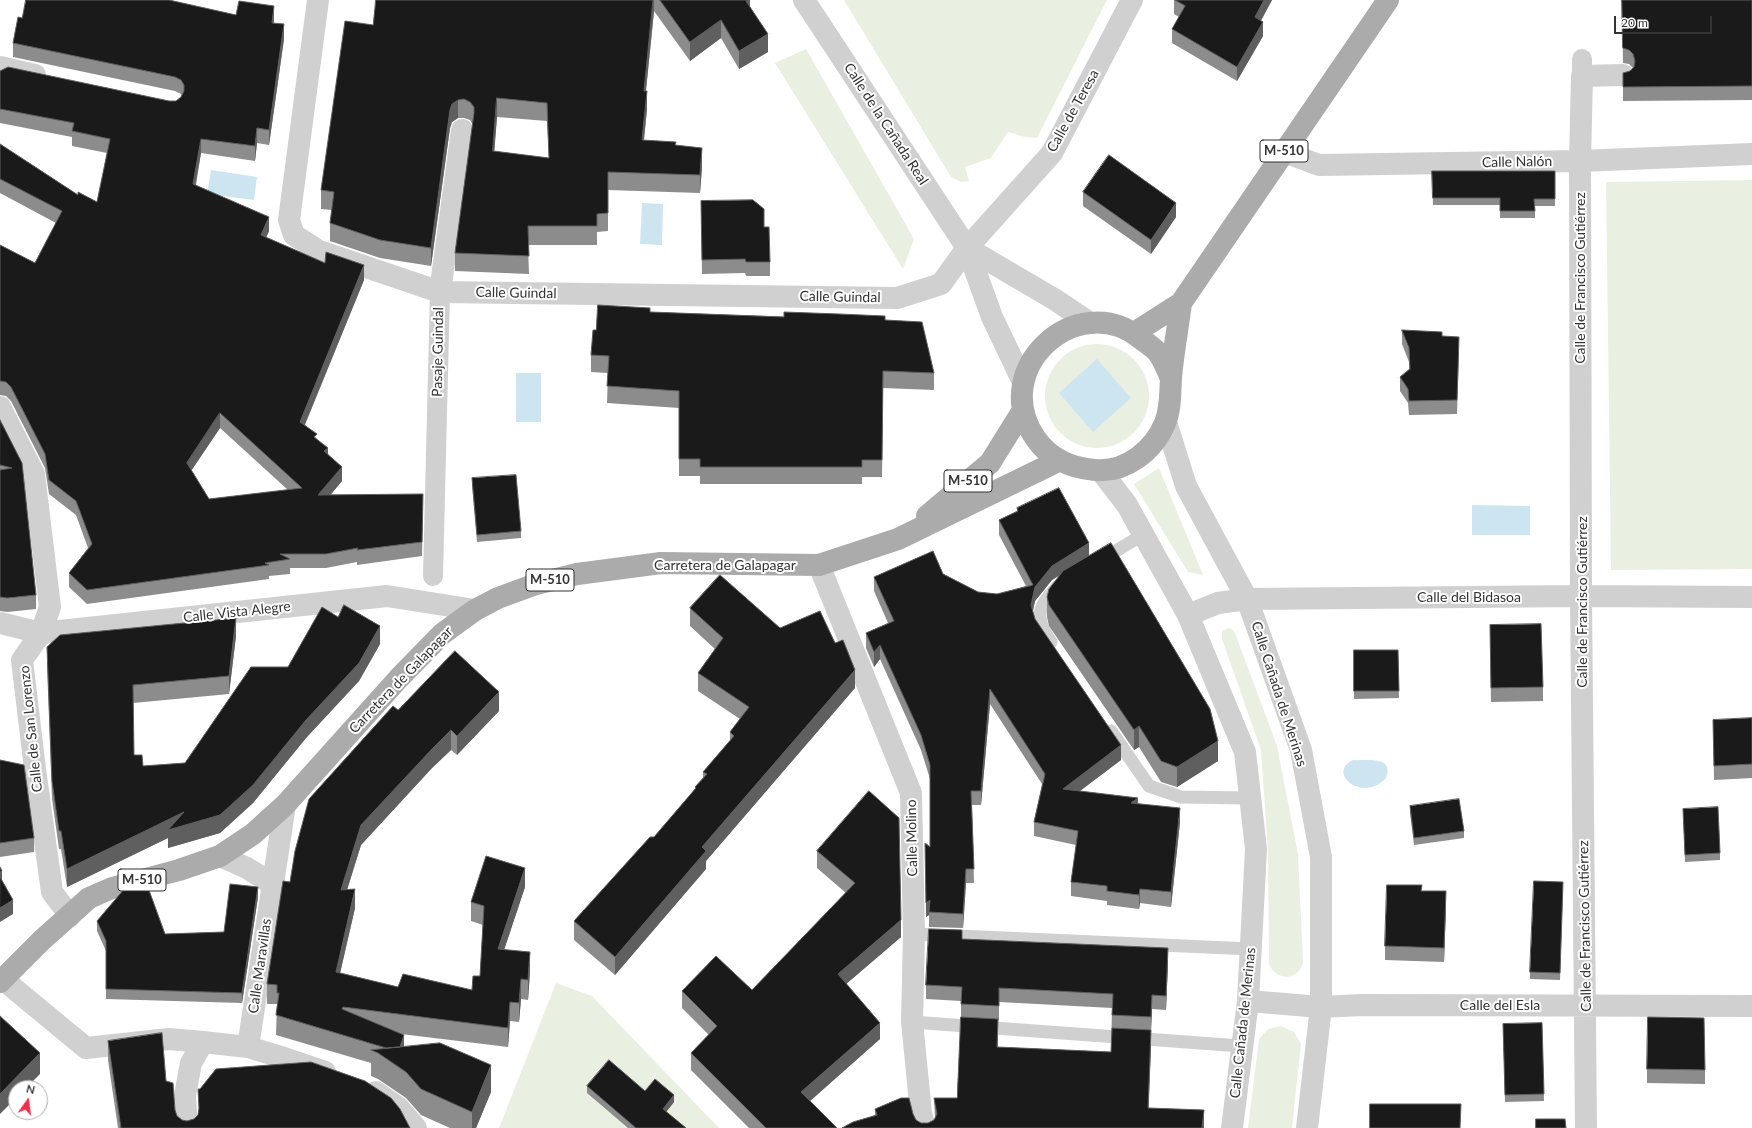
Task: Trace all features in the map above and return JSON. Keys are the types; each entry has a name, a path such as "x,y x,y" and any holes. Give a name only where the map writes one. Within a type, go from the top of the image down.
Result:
{"main road":[{"name":"M-510","path":"1134,333 1181,303 1388,0"},
{"name":"M-510","path":"1171,378 1158,352 1134,333 1120,327 1090,323 1067,329 1046,341 1032,360 1023,382 1023,410 1030,430 1042,448 1058,461 1079,469 1101,471 1122,466 1141,456 1156,440 1166,422 1181,303"},
{"name":"M-510","path":"898,539 990,463 1023,410"},
{"name":"M-510","path":"898,539 1058,461"},
{"name":"Carretera de Galapagar","path":"70,916 89,898 112,888 179,870 220,856 253,834 285,805 399,678 442,634 475,610 498,598 536,584 577,574 660,563 819,565 898,539"},
{"name":"M-510","path":"1,980 42,940 70,916"}],"street":[{"name":"Calle Guindal","path":"318,0 289,220 294,235 319,251 440,292 897,298 942,284 967,248"},
{"name":"Calle de la Cañada Real","path":"804,0 967,248 992,317 1023,382"},
{"name":"Calle de Teresa","path":"967,248 1052,153 1132,0"},
{"path":"0,67 55,79"},
{"name":"Calle de Francisco Gutiérrez","path":"1586,1128 1581,596 1580,162 1582,68 1623,76"},
{"name":"Pasaje Guindal","path":"432,576 440,292 462,130"},
{"name":"Calle Nalón","path":"1284,152 1319,165 1580,162 1752,154"},
{"name":"Calle de la Cañada Real","path":"967,248 1054,299 1090,323"},
{"name":"Calle de San Lorenzo","path":"0,407 34,474 50,607 41,633 22,660 52,892 70,916"},
{"name":"Calle Cañada de Merinas","path":"1166,422 1186,486 1247,599 1301,750 1321,857 1321,1007 1307,1128"},
{"name":"Calle Cañada de Merinas","path":"1101,471 1128,505 1188,615 1245,752 1256,849 1248,1001 1241,1046 1232,1128"},
{"name":"Calle Molino","path":"819,565 911,793 914,934 912,1022 921,1113 925,1128"},
{"name":"Calle Vista Alegre","path":"0,623 41,633 387,596 475,610"},
{"name":"Calle del Bidasoa","path":"1188,615 1218,603 1247,599 1581,596 1752,597"},
{"path":"14,764 35,769"},
{"name":"Calle Maravillas","path":"248,1047 285,805"},
{"path":"220,856 247,868 272,884"},
{"path":"1,980 86,1048 169,1039 248,1047 281,1057 371,1089 398,1108 416,1128"},
{"name":"Calle del Esla","path":"1248,1001 1321,1007 1362,1005 1586,1004 1752,1006"},
{"path":"187,1128 185,1095 191,1063 203,1042"}],"lane":[{"path":"1091,566 1144,534"},
{"path":"1060,655 1042,629 1039,617 1042,606 1058,585 1071,578"},
{"path":"1104,721 1149,786 1181,797 1250,798"},
{"path":"914,934 1251,949"},
{"path":"912,1022 1241,1046"}],"green space":[{"path":"844,0 1107,0 1037,138 1025,137 1008,132 991,158 965,167 969,181 961,182 951,177"},
{"path":"806,49 914,239 903,269 775,63"},
{"path":"1752,180 1752,569 1611,570 1606,182"},
{"path":"1097,344 1117,348 1134,359 1145,376 1149,396 1145,416 1134,433 1117,444 1097,448 1077,444 1060,433 1049,416 1045,396 1049,376 1060,359 1077,348"},
{"path":"1159,468 1203,575 1188,572 1134,484"},
{"path":"1228,628 1232,629 1235,633 1277,746 1298,854 1303,962 1298,972 1287,977 1276,974 1269,964 1268,851 1261,750 1222,639 1222,631"},
{"path":"556,983 592,996 719,1128 499,1128"},
{"path":"1281,1026 1294,1032 1301,1044 1292,1128 1248,1128 1259,1039 1268,1029"}],"water":[{"path":"211,170 257,177 254,200 207,194"},
{"path":"642,203 663,204 662,245 640,244"},
{"path":"1097,359 1131,398 1093,432 1059,393"},
{"path":"516,373 541,373 541,422 516,422"},
{"path":"1472,505 1530,506 1530,535 1472,535"},
{"path":"1353,760 1383,762 1388,771 1386,778 1377,785 1367,788 1358,787 1350,783 1345,778 1343,772 1346,765"}],"building":[{"path":"26,0 169,0 236,15 239,1 274,6 272,23 284,24 269,130 257,128 255,146 201,139 193,184 269,217 261,235 325,263 326,252 364,265 300,422 317,434 314,437 328,448 324,451 342,467 318,495 423,494 422,542 357,550 358,548 326,554 280,554 290,559 265,563 269,565 87,590 69,573 92,544 76,501 49,480 45,454 11,387 6,382 0,381 0,245 35,263 62,211 0,179 0,144 78,195 78,192 97,202 110,139 72,131 74,123 0,109 0,71 8,67 169,101 176,101 181,97 184,91 184,85 181,80 175,77 13,43 18,17 22,18","holes":["220,413 302,488 209,499 187,463"]},
{"path":"376,0 653,0 644,91 647,91 642,140 676,142 675,145 702,148 700,175 608,172 608,213 597,214 597,226 528,226 529,256 455,253 474,113 474,107 470,102 464,99 458,100 452,104 450,110 431,248 380,240 330,223 334,192 321,190 345,21 373,25","holes":["497,98 547,103 549,158 493,151"]},
{"path":"660,0 748,0 746,1 768,34 739,51 721,20 690,42"},
{"path":"1175,0 1264,0 1255,17 1263,22 1237,67 1172,29 1185,6"},
{"path":"1622,0 1752,0 1752,86 1623,87 1623,73 1630,71 1634,67 1635,61 1633,54 1629,50 1623,48"},
{"path":"1109,155 1176,203 1151,240 1083,192"},
{"path":"1432,171 1555,171 1555,199 1534,199 1535,211 1500,211 1500,198 1433,198"},
{"path":"753,200 764,209 764,227 769,227 770,262 746,262 745,259 702,260 701,201"},
{"path":"598,305 650,308 650,312 784,317 784,312 839,314 885,316 885,320 922,322 934,373 883,371 882,460 862,460 862,467 700,467 700,459 679,459 679,391 607,386 609,356 591,355 593,330 596,330"},
{"path":"1402,330 1442,332 1442,336 1459,337 1457,400 1409,401 1408,389 1400,377 1410,369 1409,348"},
{"path":"0,420 22,463 36,595 7,598 0,597 0,470 12,468 0,465"},
{"path":"516,475 521,531 477,535 472,478"},
{"path":"1059,488 1089,543 1052,566 1035,587 1031,605 1035,619 1121,745 1063,789 1138,798 1131,803 1180,808 1171,892 1140,889 1139,895 1107,891 1107,886 1071,882 1078,831 1034,822 1045,774 990,689 981,791 971,791 974,869 966,869 963,914 929,912 930,900 926,903 925,843 930,847 930,765 921,735 880,645 874,652 866,633 894,621 874,577 933,551 943,574 978,592 997,594 1033,585 999,520 1018,511 1017,508"},
{"path":"1111,543 1210,709 1218,741 1177,767 1161,761 1139,726 1134,730 1049,605 1047,597 1049,589 1063,571"},
{"path":"720,575 780,628 820,611 835,643 843,640 855,670 702,847 706,851 615,957 574,921 650,837 654,837 696,788 695,787 707,774 703,772 734,736 730,732 749,707 698,673 723,638 690,608"},
{"path":"344,605 380,626 359,663 306,720 253,785 220,815 168,830 184,812 67,869 61,831 59,831 52,781 47,647 60,635 236,618 229,676 133,685 134,755 142,755 143,766 185,763 251,667 288,667 322,607 338,617"},
{"path":"1541,624 1543,687 1491,688 1490,625"},
{"path":"1354,650 1398,650 1399,691 1354,691"},
{"path":"455,651 499,692 457,736 451,730 361,825 341,890 355,889 336,972 398,987 403,974 472,990 473,976 480,976 484,906 471,902 486,856 525,868 498,949 530,952 528,980 521,979 519,1003 510,1002 508,1028 343,1007 342,1009 404,1035 400,1047 386,1048 276,1015 279,993 277,993 277,985 267,984 283,881 290,882 295,851 309,799 393,706 398,710"},
{"path":"1752,718 1752,764 1714,766 1713,720"},
{"path":"0,760 24,765 34,838 0,843"},
{"path":"869,791 899,818 901,920 838,974 880,1023 801,1092 837,1128 766,1128 691,1053 717,1026 682,991 716,956 752,990 855,883 817,851"},
{"path":"1459,799 1464,831 1414,838 1410,806"},
{"path":"1718,807 1720,853 1685,855 1683,809"},
{"path":"0,877 13,900 0,908"},
{"path":"1534,881 1563,882 1560,973 1530,972"},
{"path":"146,882 165,934 224,932 230,884 258,887 242,993 106,989 106,941 97,921 126,887"},
{"path":"1387,885 1422,885 1421,891 1446,891 1444,948 1385,946"},
{"path":"929,929 962,930 962,939 1168,948 1166,996 1152,995 1151,1017 1112,1015 1113,994 999,988 999,1006 961,1004 962,987 926,985"},
{"path":"0,1016 40,1053 14,1080 8,1080 8,1086 0,1094"},
{"path":"961,1017 998,1019 997,1047 1111,1052 1112,1028 1151,1030 1148,1108 1204,1110 1202,1128 842,1128 853,1122 877,1115 875,1109 901,1098 909,1098 916,1120 921,1123 928,1123 934,1120 937,1114 934,1098 957,1098"},
{"path":"1648,1017 1704,1018 1705,1070 1647,1069"},
{"path":"1542,1023 1544,1094 1505,1095 1503,1024"},
{"path":"162,1033 166,1081 173,1083 175,1110 177,1116 182,1120 187,1121 194,1119 198,1115 198,1089 200,1089 216,1069 311,1062 365,1081 391,1098 400,1109 410,1128 121,1128 108,1041"},
{"path":"440,1043 491,1065 472,1112 421,1089 406,1072 371,1050"},
{"path":"609,1060 645,1091 655,1079 674,1095 663,1109 686,1128 636,1128 587,1086"},
{"path":"1370,1104 1461,1104 1460,1128 1370,1128"},
{"path":"1536,1119 1565,1119 1566,1128 1536,1128"}]}
